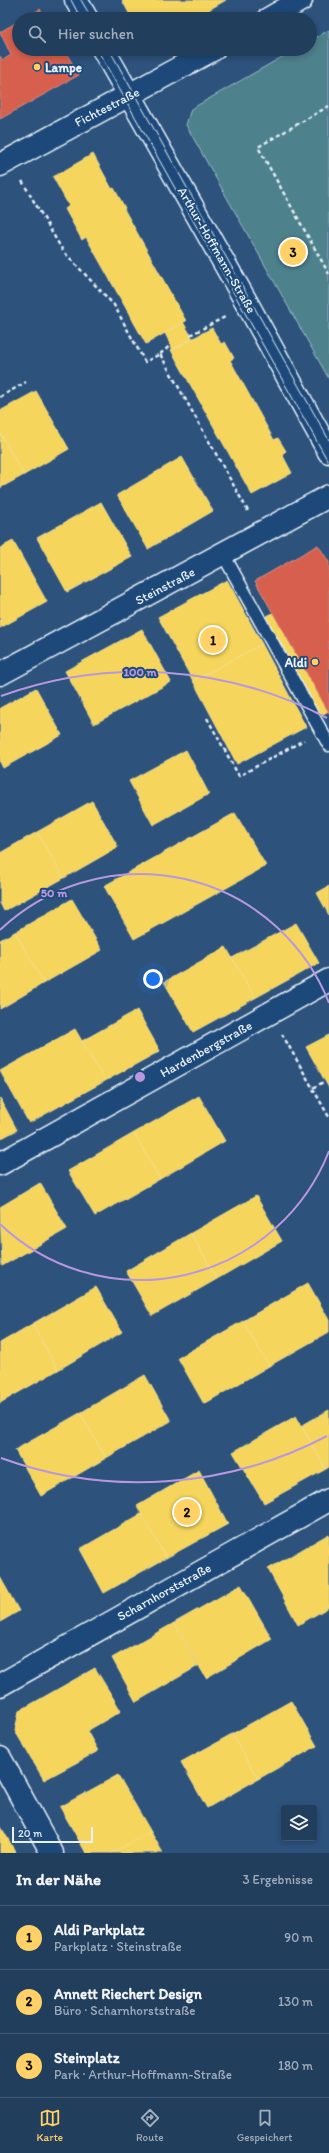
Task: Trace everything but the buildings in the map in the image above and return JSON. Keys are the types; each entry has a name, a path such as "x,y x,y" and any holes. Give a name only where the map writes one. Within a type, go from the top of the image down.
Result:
{"street":[{"path":"76,0 83,12"},
{"path":"280,12 301,0"},
{"name":"Arthur-Hoffmann-Straße","path":"107,56 248,305 329,452"},
{"name":"Fichtestraße","path":"5,162 201,56"},
{"name":"Steinstraße","path":"0,674 329,496"},
{"name":"Hardenbergstraße","path":"0,1164 329,980"},
{"name":"Scharnhorststraße","path":"0,1685 329,1500"},
{"path":"0,1758 52,1853"}],"lane":[{"path":"223,554 329,745"}],"path":[{"path":"329,106 258,147 329,274"},
{"path":"5,162 63,251 114,305 145,362 160,354 171,345"},
{"path":"190,335 248,305"},
{"path":"160,354 261,533"},
{"path":"0,397 26,382"},
{"path":"207,718 239,776 320,730"},
{"path":"270,1013 329,1117"},
{"path":"313,1088 325,1081"}],"green space":[{"path":"329,30 329,379 186,125 191,109 284,56 317,56 317,37"}],"tram line":[{"path":"71,0 77,12"},
{"path":"81,0 88,12"},
{"path":"101,56 329,463"},
{"path":"113,56 329,440"}],"place":[{"name":"Lampe","path":"37,67"},
{"name":"Steinplatz","path":"293,252"},
{"name":"Aldi Parkplatz","path":"213,640"},
{"name":"Aldi","path":"315,662"},
{"name":"Annett Riechert Design","path":"187,1512"}]}
